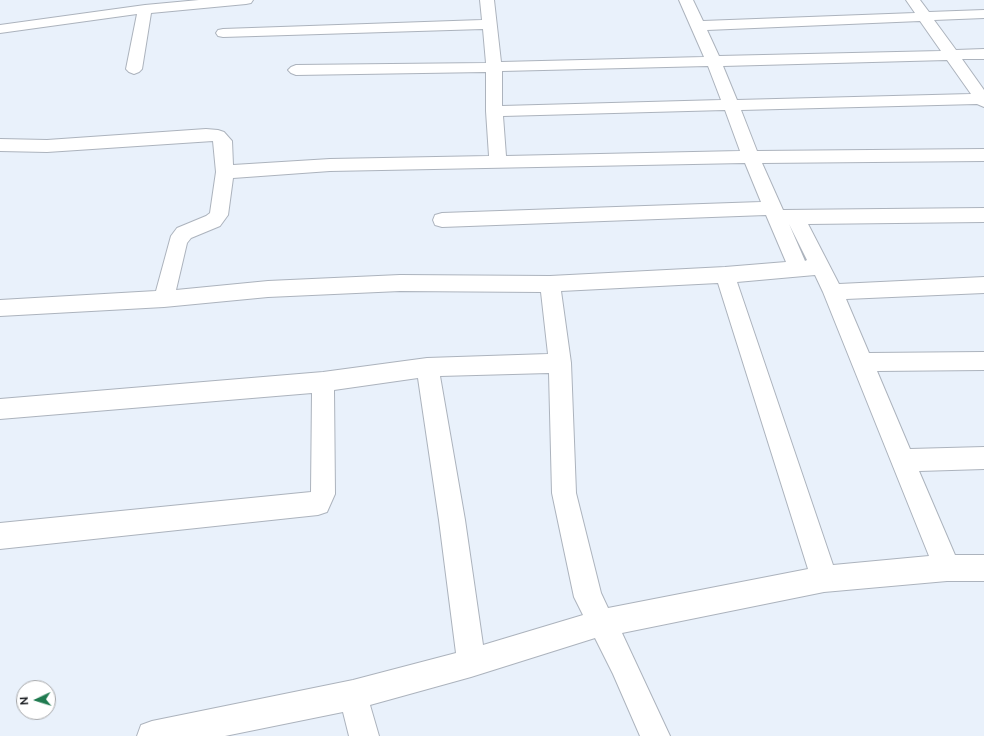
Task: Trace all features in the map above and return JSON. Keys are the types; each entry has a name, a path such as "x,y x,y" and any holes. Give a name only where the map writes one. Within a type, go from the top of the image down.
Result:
{"street":[{"path":"226,23 246,0"},
{"path":"487,0 494,67 494,111 498,163"},
{"path":"686,0 732,105 751,157 799,269"},
{"path":"913,0 983,100"},
{"path":"134,69 145,9"},
{"path":"0,30 145,9 226,23 353,30 489,24"},
{"path":"698,26 984,14"},
{"path":"296,70 494,67 984,54"},
{"path":"494,111 983,100"},
{"path":"0,145 47,146 206,135 218,136 223,141 225,172 219,215 213,220 184,233 178,241 164,299"},
{"path":"225,172 330,165 751,157 984,155"},
{"path":"442,220 775,212 796,218 984,215"},
{"path":"796,218 833,292 947,568"},
{"path":"0,308 164,299 268,289 400,283 550,284 725,275 821,267"},
{"path":"725,275 824,579"},
{"path":"550,284 560,363 564,493 588,598 623,664 655,736"},
{"path":"833,292 984,285"},
{"path":"862,362 984,361"},
{"path":"0,409 322,382 428,367 560,363"},
{"path":"428,367 452,520 471,663"},
{"path":"0,536 318,503 323,494 322,382"},
{"path":"903,460 984,458"},
{"path":"152,736 353,695 471,663 600,623 824,579 947,568 984,568"},
{"path":"353,695 364,736"}]}
